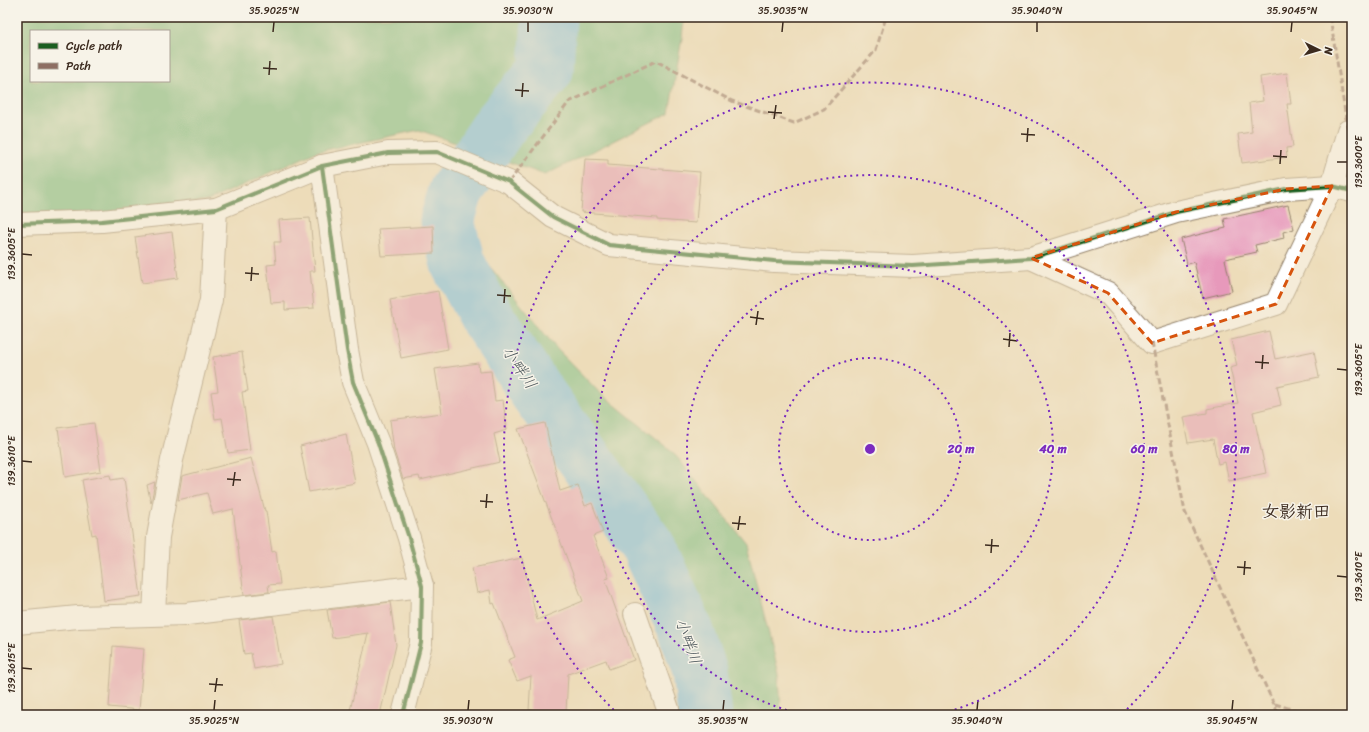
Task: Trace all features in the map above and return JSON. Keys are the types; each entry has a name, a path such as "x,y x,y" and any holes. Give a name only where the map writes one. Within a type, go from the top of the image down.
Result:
{"street":[{"path":"1031,258 1108,293 1152,343 1276,304 1342,188 1348,131 1352,130"},
{"path":"17,224 102,221 216,209 322,166 388,153 437,152 509,182 553,217 609,244 774,262 913,266 1031,258 1176,212 1286,189 1342,188"},
{"path":"322,166 347,350 353,382 378,443 409,538 422,586 421,644 403,715"},
{"path":"154,614 159,529 172,460 211,300 216,209"},
{"path":"17,623 78,617 187,614 422,586"},
{"path":"636,614 668,709 668,715"}],"highlighted area":[{"path":"1332,186 1276,304 1152,343 1108,293 1031,258 1176,212 1286,189"}],"green space":[{"path":"17,17 684,17 682,38 669,113 545,175 419,130 316,152 208,201 95,214 17,214"},
{"path":"478,252 557,349 599,392 672,451 746,543 779,674 781,715 685,715 686,695 647,582 595,452 520,346"}],"building":[{"path":"1287,73 1291,104 1287,104 1293,147 1286,148 1287,157 1242,163 1238,134 1252,132 1249,103 1263,101 1260,77"},
{"path":"585,159 608,160 608,165 700,172 696,223 657,220 657,218 581,212"},
{"path":"1288,205 1294,229 1283,232 1284,238 1255,245 1257,252 1225,259 1232,291 1203,298 1194,262 1187,264 1181,239 1226,228 1224,219"},
{"path":"310,218 315,271 310,271 314,308 285,310 285,302 271,303 267,265 276,264 274,242 281,242 279,220"},
{"path":"433,226 434,253 381,256 378,229"},
{"path":"172,232 178,278 142,283 135,237"},
{"path":"438,291 448,349 401,358 390,300"},
{"path":"1269,331 1275,359 1314,351 1319,377 1277,386 1281,405 1253,412 1266,473 1229,481 1225,462 1218,464 1213,439 1188,443 1183,417 1207,413 1207,409 1238,403 1230,368 1237,366 1231,340"},
{"path":"242,352 248,391 242,392 250,450 228,453 222,418 215,419 211,392 218,391 213,357"},
{"path":"478,363 479,372 491,371 495,401 503,400 507,430 494,434 500,462 420,480 419,476 403,479 394,451 390,420 442,413 435,369"},
{"path":"94,423 101,471 65,477 58,428"},
{"path":"545,423 560,491 578,485 585,506 592,503 603,532 593,536 609,578 605,579 634,660 609,669 606,660 568,674 566,712 529,710 531,676 517,681 508,660 515,657 494,603 492,604 490,590 477,593 472,568 522,558 537,620 583,601 518,429"},
{"path":"346,434 355,483 309,492 300,446"},
{"path":"251,458 266,511 272,552 276,551 280,584 268,585 269,592 244,595 233,509 213,514 207,493 178,500 182,476"},
{"path":"110,475 111,480 124,478 141,596 104,601 96,534 92,535 82,480"},
{"path":"155,482 151,503 147,485"},
{"path":"390,602 396,645 380,715 349,715 368,633 332,638 327,610"},
{"path":"273,616 281,664 254,669 251,653 244,654 239,620"},
{"path":"113,646 144,649 139,710 109,707"}],"waterway":[{"name":"小畔川","path":"549,17 546,70 500,125 456,191 447,221 458,264 485,315 535,390 648,547 686,630 700,672 705,715"}],"marked path":[{"path":"509,182 569,102 656,61 732,101 794,123 824,109 876,50 886,17"},
{"path":"1330,17 1348,131"},
{"path":"1152,343 1185,512 1279,715"},
{"path":"1275,704 1311,715"}],"cycle path":[{"path":"17,224 102,221 216,209 322,166 388,153 437,152 509,182 553,217 609,245 774,261 913,266 1031,258 1176,212 1286,189 1332,186 1352,191"},
{"path":"322,166 347,350 353,382 378,443 409,538 422,586 421,643 403,715"}],"district":[{"name":"女影新田","path":"1296,511"}]}
